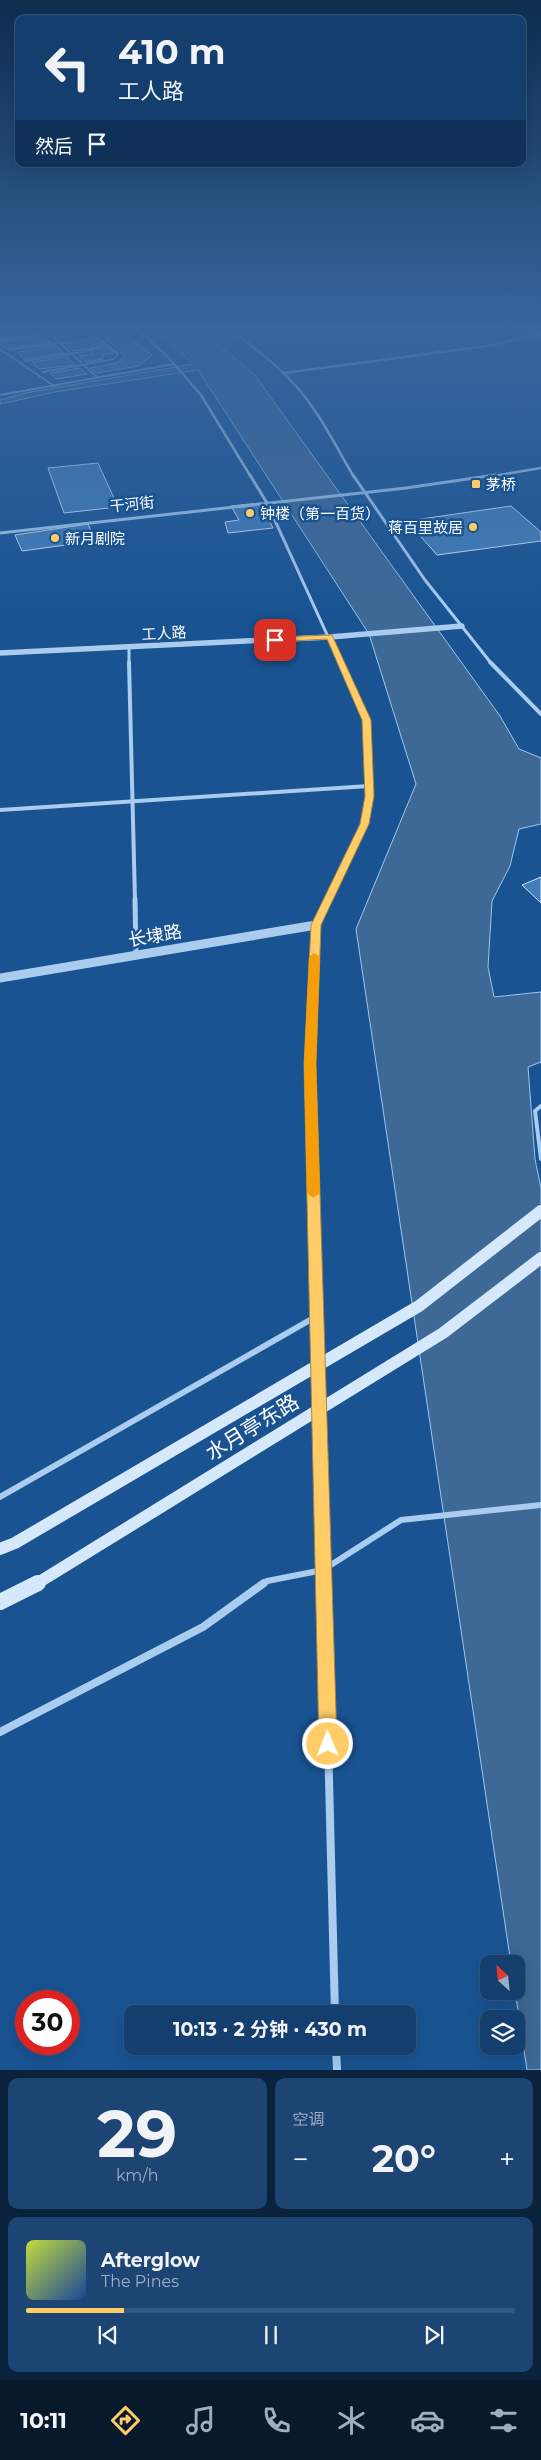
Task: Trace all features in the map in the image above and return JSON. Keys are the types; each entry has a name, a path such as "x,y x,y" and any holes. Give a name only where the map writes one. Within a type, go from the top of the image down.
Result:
{"main road":[{"name":"水月亭东路","path":"0,1549 32,1533 419,1306 541,1211"},
{"name":"水月亭东路","path":"0,1602 39,1582 443,1333 541,1258"}],"street":[{"path":"220,426 267,501 366,720 369,786 364,824 316,925 310,1064 335,2005"},
{"path":"323,426 363,491 462,626 510,686 541,714"},
{"name":"干河街","path":"0,533 98,519 469,480 541,468"},
{"name":"工人路","path":"0,653 330,637 462,626"},
{"path":"129,647 136,956"},
{"path":"0,810 369,786"},
{"name":"长埭路","path":"0,978 316,925"},
{"path":"0,1497 317,1316"},
{"path":"0,1732 203,1627 267,1580 323,1570 401,1520 429,1519 541,1505"},
{"path":"336,2055 337,2070"}],"lane":[{"path":"541,1106 535,1111 541,1160"}],"shaded area":[{"path":"234,426 291,426 500,716 519,749 541,758 541,824 519,829 510,866 492,901 488,967 494,997 541,992 541,1062 528,1067 535,1159 541,1188 541,2070 527,2070 525,2055 525,2010 518,2010 516,2000 525,2000 525,1955 510,1955 356,929 416,784 369,634"}],"building":[{"path":"98,463 118,507 64,513 48,468"},
{"name":"钟楼（第一百货）","path":"260,503 273,528 228,533 225,522 239,520 231,506"},
{"name":"蒋百里故居","path":"511,506 541,532 541,541 437,555 407,521"},
{"name":"新月剧院","path":"88,524 95,541 22,551 15,535"},
{"path":"541,877 541,903 522,885"}],"slow traffic":[{"path":"313,1193 310,1064 314,957"}],"place":[{"name":"茅桥","path":"476,484"},
{"name":"钟楼（第一百货）","path":"250,513"},
{"name":"蒋百里故居","path":"473,527"},
{"name":"新月剧院","path":"55,538"}],"route":[{"path":"275,640 330,637 366,720 370,796 364,824 316,925 310,1064 328,1744"}]}
